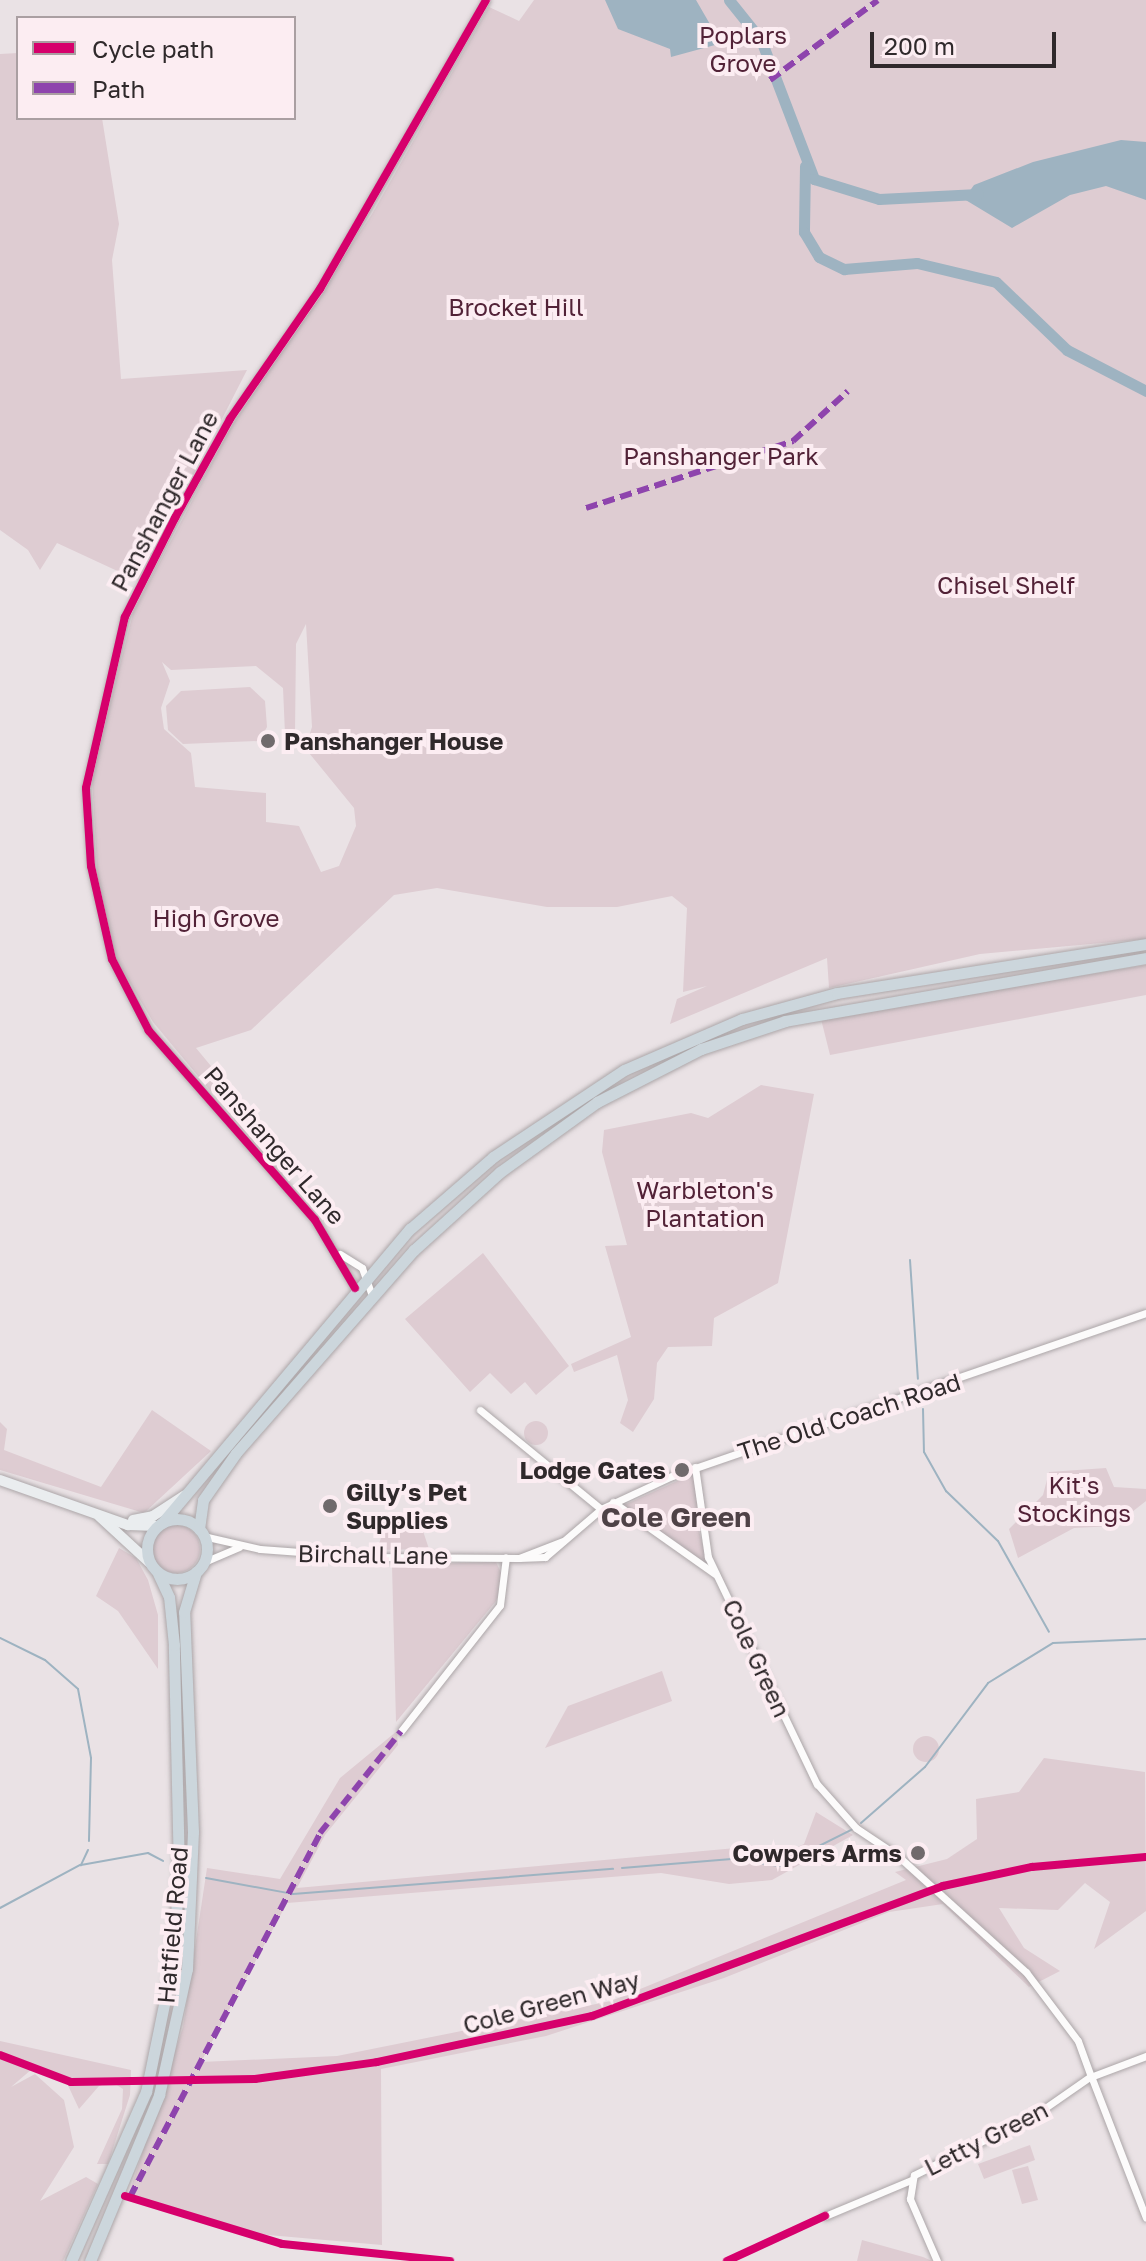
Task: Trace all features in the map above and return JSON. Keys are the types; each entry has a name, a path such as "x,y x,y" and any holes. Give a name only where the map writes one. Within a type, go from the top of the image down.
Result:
{"highway":[{"path":"1146,944 837,993 695,1036 624,1070 493,1157 366,1275 191,1492 160,1524 147,1548 154,1568 177,1579 200,1567 206,1494 372,1296 461,1205 561,1125 701,1049 843,1008 1146,958"},
{"path":"160,1524 186,1520 201,1532"},
{"name":"Hatfield Road","path":"90,2261 159,2095 168,2062 191,1916 184,1612 200,1567"},
{"name":"Hatfield Road","path":"71,2261 146,2092 155,2058 179,1873 173,1632 154,1568"}],"main road":[{"path":"0,1480 103,1516 160,1524"},
{"path":"103,1516 147,1518 191,1492"},
{"path":"103,1516 154,1568"}],"street":[{"name":"Panshanger Lane","path":"366,1275 340,1254 149,1031 112,959 91,866 86,788 125,617 175,518 230,419 320,289 486,0"},
{"name":"Panshanger Lane","path":"340,1254 355,1288"},
{"path":"366,1275 372,1296"},
{"name":"The Old Coach Road","path":"506,1557 519,1558 563,1541 613,1502 695,1467 1146,1313"},
{"path":"480,1410 601,1509"},
{"name":"Cole Green","path":"695,1467 702,1539 716,1575 749,1631 817,1784 860,1832 1013,1959 1078,2041 1146,2218"},
{"path":"613,1502 716,1575"},
{"name":"Birchall Lane","path":"201,1532 241,1546 506,1557"},
{"name":"Birchall Lane","path":"200,1567 241,1546"},
{"path":"401,1731 500,1605 506,1557"},
{"name":"Letty Green","path":"937,2259 910,2199 911,2180 930,2162 1024,2121 1091,2076 1146,2056"},
{"path":"825,2216 911,2180"}],"green space":[{"name":"Panshanger Park","path":"534,0 1146,0 1146,939 980,954 829,988 827,958 670,1024 677,999 707,986 683,992 687,908 672,896 617,907 547,907 437,888 394,895 251,1030 196,1048 299,1172 284,1179 153,1022 116,959 98,884 92,777 133,613 230,429 372,214 489,7 519,21","holes":["306,624 312,727 305,748 354,808 356,826 339,866 321,872 299,826 266,822 266,793 195,787 191,753 164,729 161,708 170,681 162,662 171,670 256,666 283,688 285,734 295,733 296,644"]},
{"path":"16,53 16,120 102,120 119,224 112,260 121,379 247,370 139,581 57,543 40,570 28,550 0,530 0,54"},
{"path":"250,687 265,701 267,727 259,741 183,744 168,730 166,706 181,691"},
{"path":"1146,965 1146,995 830,1055 821,1019"},
{"name":"Warbleton's Plantation","path":"761,1085 814,1094 778,1283 714,1318 712,1346 668,1347 657,1363 654,1399 633,1432 620,1423 628,1400 617,1355 574,1372 571,1364 631,1337 605,1246 627,1245 602,1152 604,1130 691,1113 708,1118"},
{"path":"483,1253 569,1366 536,1395 525,1382 511,1394 490,1373 470,1392 405,1319"},
{"path":"152,1410 211,1451 144,1513 0,1470 0,1422 7,1429 4,1450 101,1487"},
{"path":"531,1421 541,1421 548,1428 548,1438 541,1445 531,1445 524,1438 524,1428"},
{"name":"Kit's Stockings","path":"1106,1468 1114,1487 1146,1489 1146,1501 1114,1526 1074,1528 1018,1558 1009,1529 1043,1495 1049,1472"},
{"path":"695,1473 699,1531 709,1567 622,1506"},
{"path":"389,1514 419,1519 429,1549 377,1550"},
{"path":"176,1525 193,1532 200,1549 193,1566 176,1573 159,1566 152,1549 159,1532"},
{"path":"119,1548 136,1558 148,1580 158,1615 158,1669 118,1611 96,1596"},
{"path":"496,1562 504,1579 496,1601 396,1722 392,1565"},
{"path":"662,1671 672,1701 545,1748 568,1706"},
{"path":"397,1731 398,1745 325,1835 297,1888 736,1848 783,1854 804,1844 816,1812 853,1835 772,1880 729,1884 661,1873 287,1903 201,2062 337,2056 611,2001 906,1880 895,1872 947,1859 977,1839 976,1799 1019,1792 1044,1758 1145,1772 1146,1911 1094,1949 1110,1902 1085,1883 1058,1910 999,1908 1024,1948 1060,1971 1029,1987 943,1904 889,1912 724,1978 546,2036 381,2069 382,2245 257,2234 128,2197 183,2027 207,1868 280,1879 340,1778"},
{"path":"926,1736 935,1740 939,1749 935,1758 926,1762 917,1758 913,1749 917,1740"},
{"path":"0,2041 131,2070 130,2095 108,2164 97,2164 122,2109 123,2089 112,2082 99,2086 79,2109 65,2079 32,2069 11,2087 35,2074 64,2100 74,2147 40,2201 86,2177 98,2184 63,2261 0,2261"},
{"path":"1030,2145 1035,2160 984,2179 978,2164"},
{"path":"1028,2166 1038,2200 1022,2204 1012,2170"},
{"path":"862,2240 923,2257 932,2261 857,2261"}],"water":[{"path":"605,0 696,0 718,38 715,45 671,57 670,49 618,29"},
{"path":"1121,140 1146,142 1146,200 1106,186 1070,195 1012,228 964,199 974,185 1033,162"}],"waterway":[{"path":"729,0 761,40 814,179 879,199 978,194"},
{"path":"805,166 804,232 819,257 844,269 917,263 996,282 1067,350 1146,391"},
{"path":"910,1260 918,1379"},
{"path":"923,1409 924,1452 946,1491 998,1541 1049,1632"},
{"path":"0,1638 45,1660 78,1689 91,1758 89,1841"},
{"path":"1053,1643 1146,1639"},
{"path":"861,1823 925,1767 988,1683 1053,1643"},
{"path":"622,1868 732,1859 779,1866 853,1829"},
{"path":"88,1850 81,1865 148,1853 163,1861"},
{"path":"0,1908 80,1865"},
{"path":"206,1878 293,1894 613,1869"}],"marked path":[{"path":"770,80 878,0"},
{"path":"586,508 793,441 848,391"},
{"path":"130,2197 320,1833 401,1731"}],"cycle path":[{"path":"355,1288 315,1220 149,1031 112,959 91,866 86,788 125,617 175,518 230,419 320,289 486,0"},
{"name":"Cole Green Way","path":"0,2055 71,2082 255,2079 377,2062 592,2016 943,1886 1032,1867 1146,1857"},
{"path":"125,2196 282,2244 450,2261"},
{"path":"727,2261 825,2216"}],"place":[{"name":"Panshanger House","path":"268,741"},
{"name":"Lodge Gates","path":"682,1470"},
{"name":"Gilly’s Pet Supplies","path":"330,1506"},
{"name":"Cowpers Arms","path":"918,1853"}],"district":[{"name":"Cole Green","path":"676,1517"}],"park label":[{"name":"Poplars Grove","path":"743,49"},
{"name":"Brocket Hill","path":"516,307"},
{"name":"Chisel Shelf","path":"1006,585"},
{"name":"High Grove","path":"216,918"}]}
